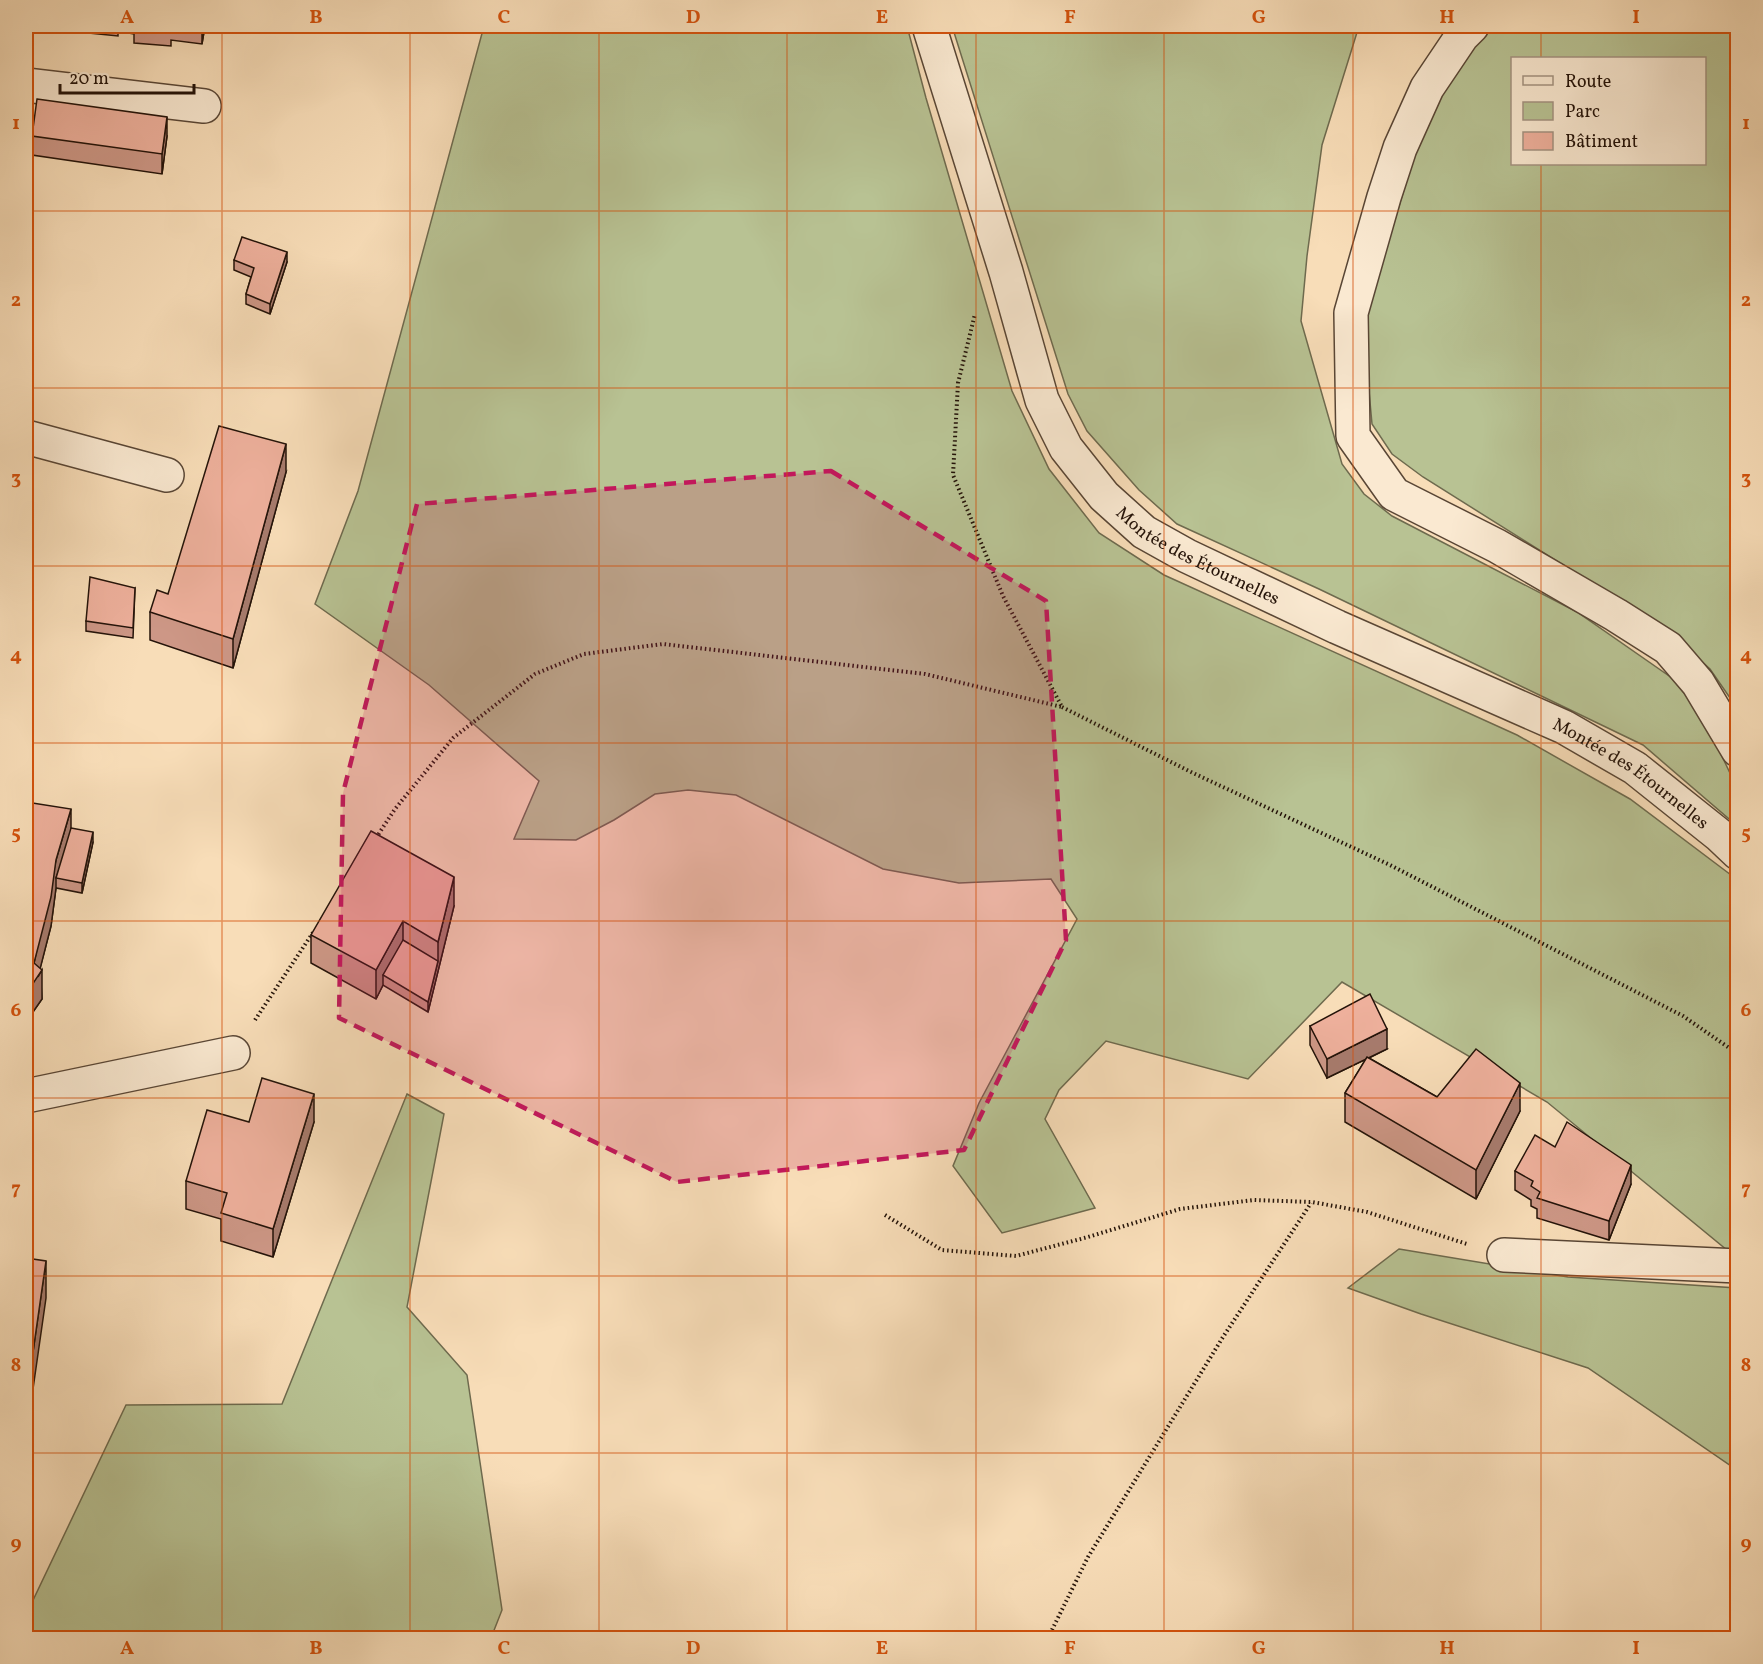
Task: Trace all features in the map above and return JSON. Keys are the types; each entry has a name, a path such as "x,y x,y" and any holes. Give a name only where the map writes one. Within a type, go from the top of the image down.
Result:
{"street":[{"name":"Montée des Étournelles","path":"929,26 1006,272 1042,400 1066,448 1104,496 1144,532 1187,556 1337,627 1564,727 1635,768 1719,835 1737,853"},
{"path":"1472,26 1462,36 1428,87 1400,148 1384,197 1351,313 1353,436 1394,494 1497,546 1668,648 1698,683 1737,750"},
{"path":"26,85 204,106"},
{"path":"26,437 167,475"},
{"path":"26,1096 233,1053"},
{"path":"1504,1255 1737,1266"}],"path":[{"path":"1006,272 976,308 958,383 953,476 1003,596 1062,706"},
{"path":"375,838 395,809 453,738 535,674 584,654 663,645 925,674 1062,706 1193,773 1390,865 1683,1016 1737,1054"},
{"path":"233,1053 317,926"},
{"path":"885,1215 942,1250 1016,1257 1180,1209 1254,1200 1312,1202 1367,1212 1504,1255"},
{"path":"1048,1638 1088,1557 1223,1337 1312,1202"}],"highlighted area":[{"path":"831,471 1046,601 1066,940 964,1150 677,1182 339,1018 343,793 417,504"}],"green space":[{"path":"484,26 907,26 1012,391 1049,469 1099,533 1164,575 1517,735 1630,799 1731,875 1737,882 1737,1251 1727,1250 1547,1102 1342,982 1248,1079 1106,1041 1059,1090 1045,1119 1095,1208 1002,1233 953,1166 979,1103 1077,919 1051,879 959,883 883,869 736,795 688,790 655,794 614,820 576,840 514,839 539,781 429,685 315,604 358,491"},
{"path":"952,26 1359,26 1322,145 1301,321 1342,464 1364,494 1392,516 1577,612 1672,678 1704,718 1737,788 1737,823 1735,824 1643,745 1319,589 1177,524 1139,490 1087,431 1068,394"},
{"path":"1488,26 1737,26 1737,708 1710,669 1667,630 1423,477 1392,454 1372,424 1363,325 1422,130 1443,88"},
{"path":"407,1094 444,1114 407,1307 467,1375 502,1610 491,1638 26,1638 26,1615 126,1405 282,1404"},
{"path":"1399,1249 1568,1277 1737,1288 1737,1470 1588,1368 1348,1288"}],"building":[{"path":"37,99 167,117 162,154 32,136"},
{"path":"242,237 287,252 270,304 246,294 254,268 234,260"},
{"path":"219,426 286,444 233,639 150,612 157,590 168,594"},
{"path":"90,577 135,588 133,628 86,621"},
{"path":"26,802 71,809 56,860 51,897 34,963 42,970 26,994"},
{"path":"71,828 93,832 82,883 56,878"},
{"path":"371,831 454,877 438,942 403,921 376,970 311,935"},
{"path":"403,940 438,961 428,1002 383,975"},
{"path":"1370,994 1387,1029 1327,1059 1310,1026"},
{"path":"1476,1049 1520,1083 1476,1170 1345,1093 1367,1057 1437,1097"},
{"path":"262,1078 314,1094 273,1229 221,1213 227,1193 186,1181 207,1110 249,1122"},
{"path":"1567,1122 1631,1165 1609,1221 1537,1198 1540,1192 1531,1186 1533,1181 1515,1171 1535,1135 1555,1147"},
{"path":"26,1258 46,1261 26,1401"}]}
